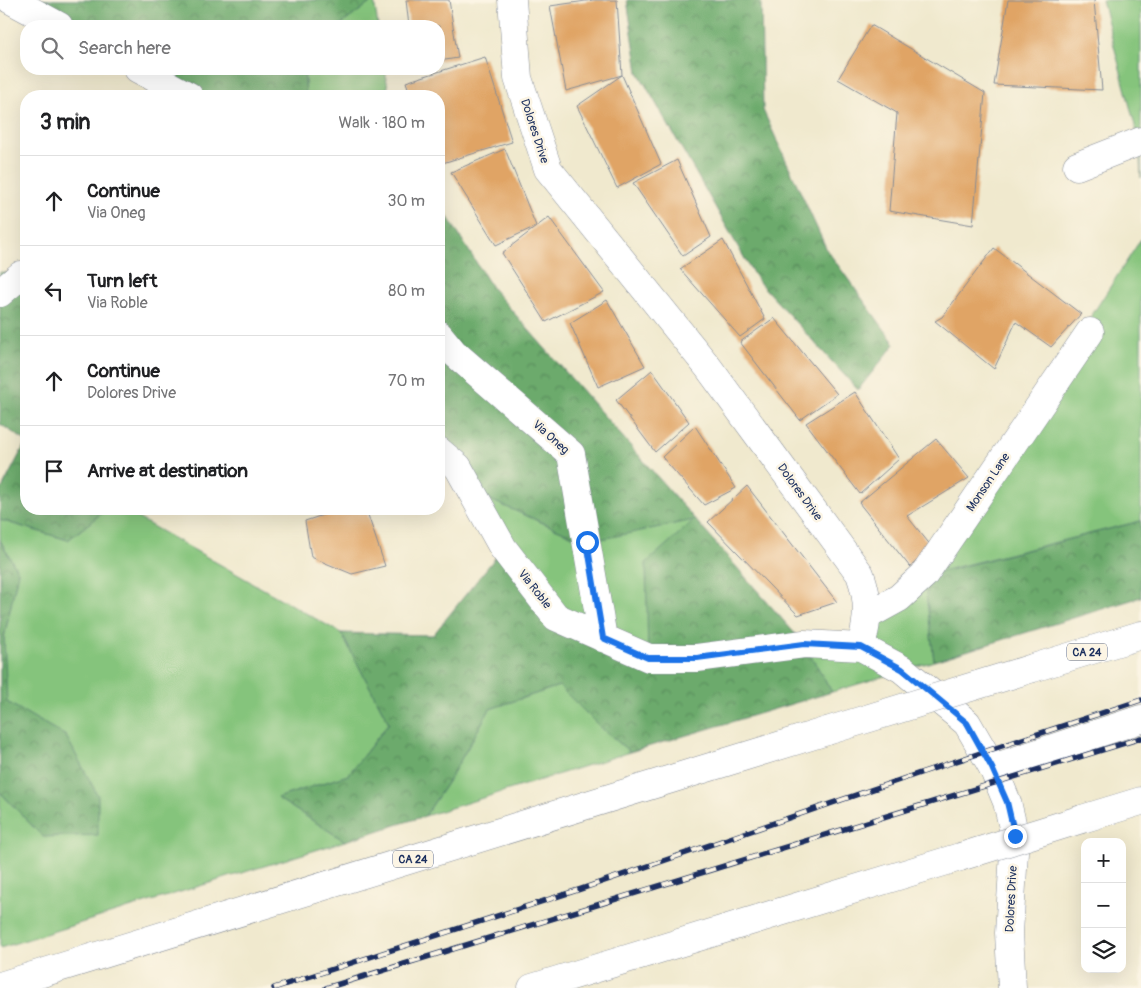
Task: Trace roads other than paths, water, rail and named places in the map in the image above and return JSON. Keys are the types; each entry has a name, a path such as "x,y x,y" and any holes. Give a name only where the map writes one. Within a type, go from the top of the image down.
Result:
{"main road":[{"path":"11,0 48,20"},
{"name":"Dolores Drive","path":"512,0 518,78 548,168 708,367 860,574 866,592 868,615 861,647 902,669 967,723 992,768 1007,802 1015,836 1009,933 1012,988"},
{"path":"149,75 177,90"},
{"path":"1077,166 1141,140"},
{"path":"0,293 16,274"},
{"name":"Monson Lane","path":"868,615 899,598 924,576 1090,332"},
{"name":"Via Oneg","path":"445,342 453,352 571,454 603,638"},
{"name":"Via Roble","path":"445,456 458,467 503,548 556,617 648,658 697,658 804,644 861,647"},
{"name":"CA 24","path":"0,986 1141,635"},
{"path":"992,768 1141,719"},
{"path":"532,988 1141,801"}],"railway":[{"path":"274,988 581,889 1141,700"},
{"path":"326,988 1141,738"}]}
